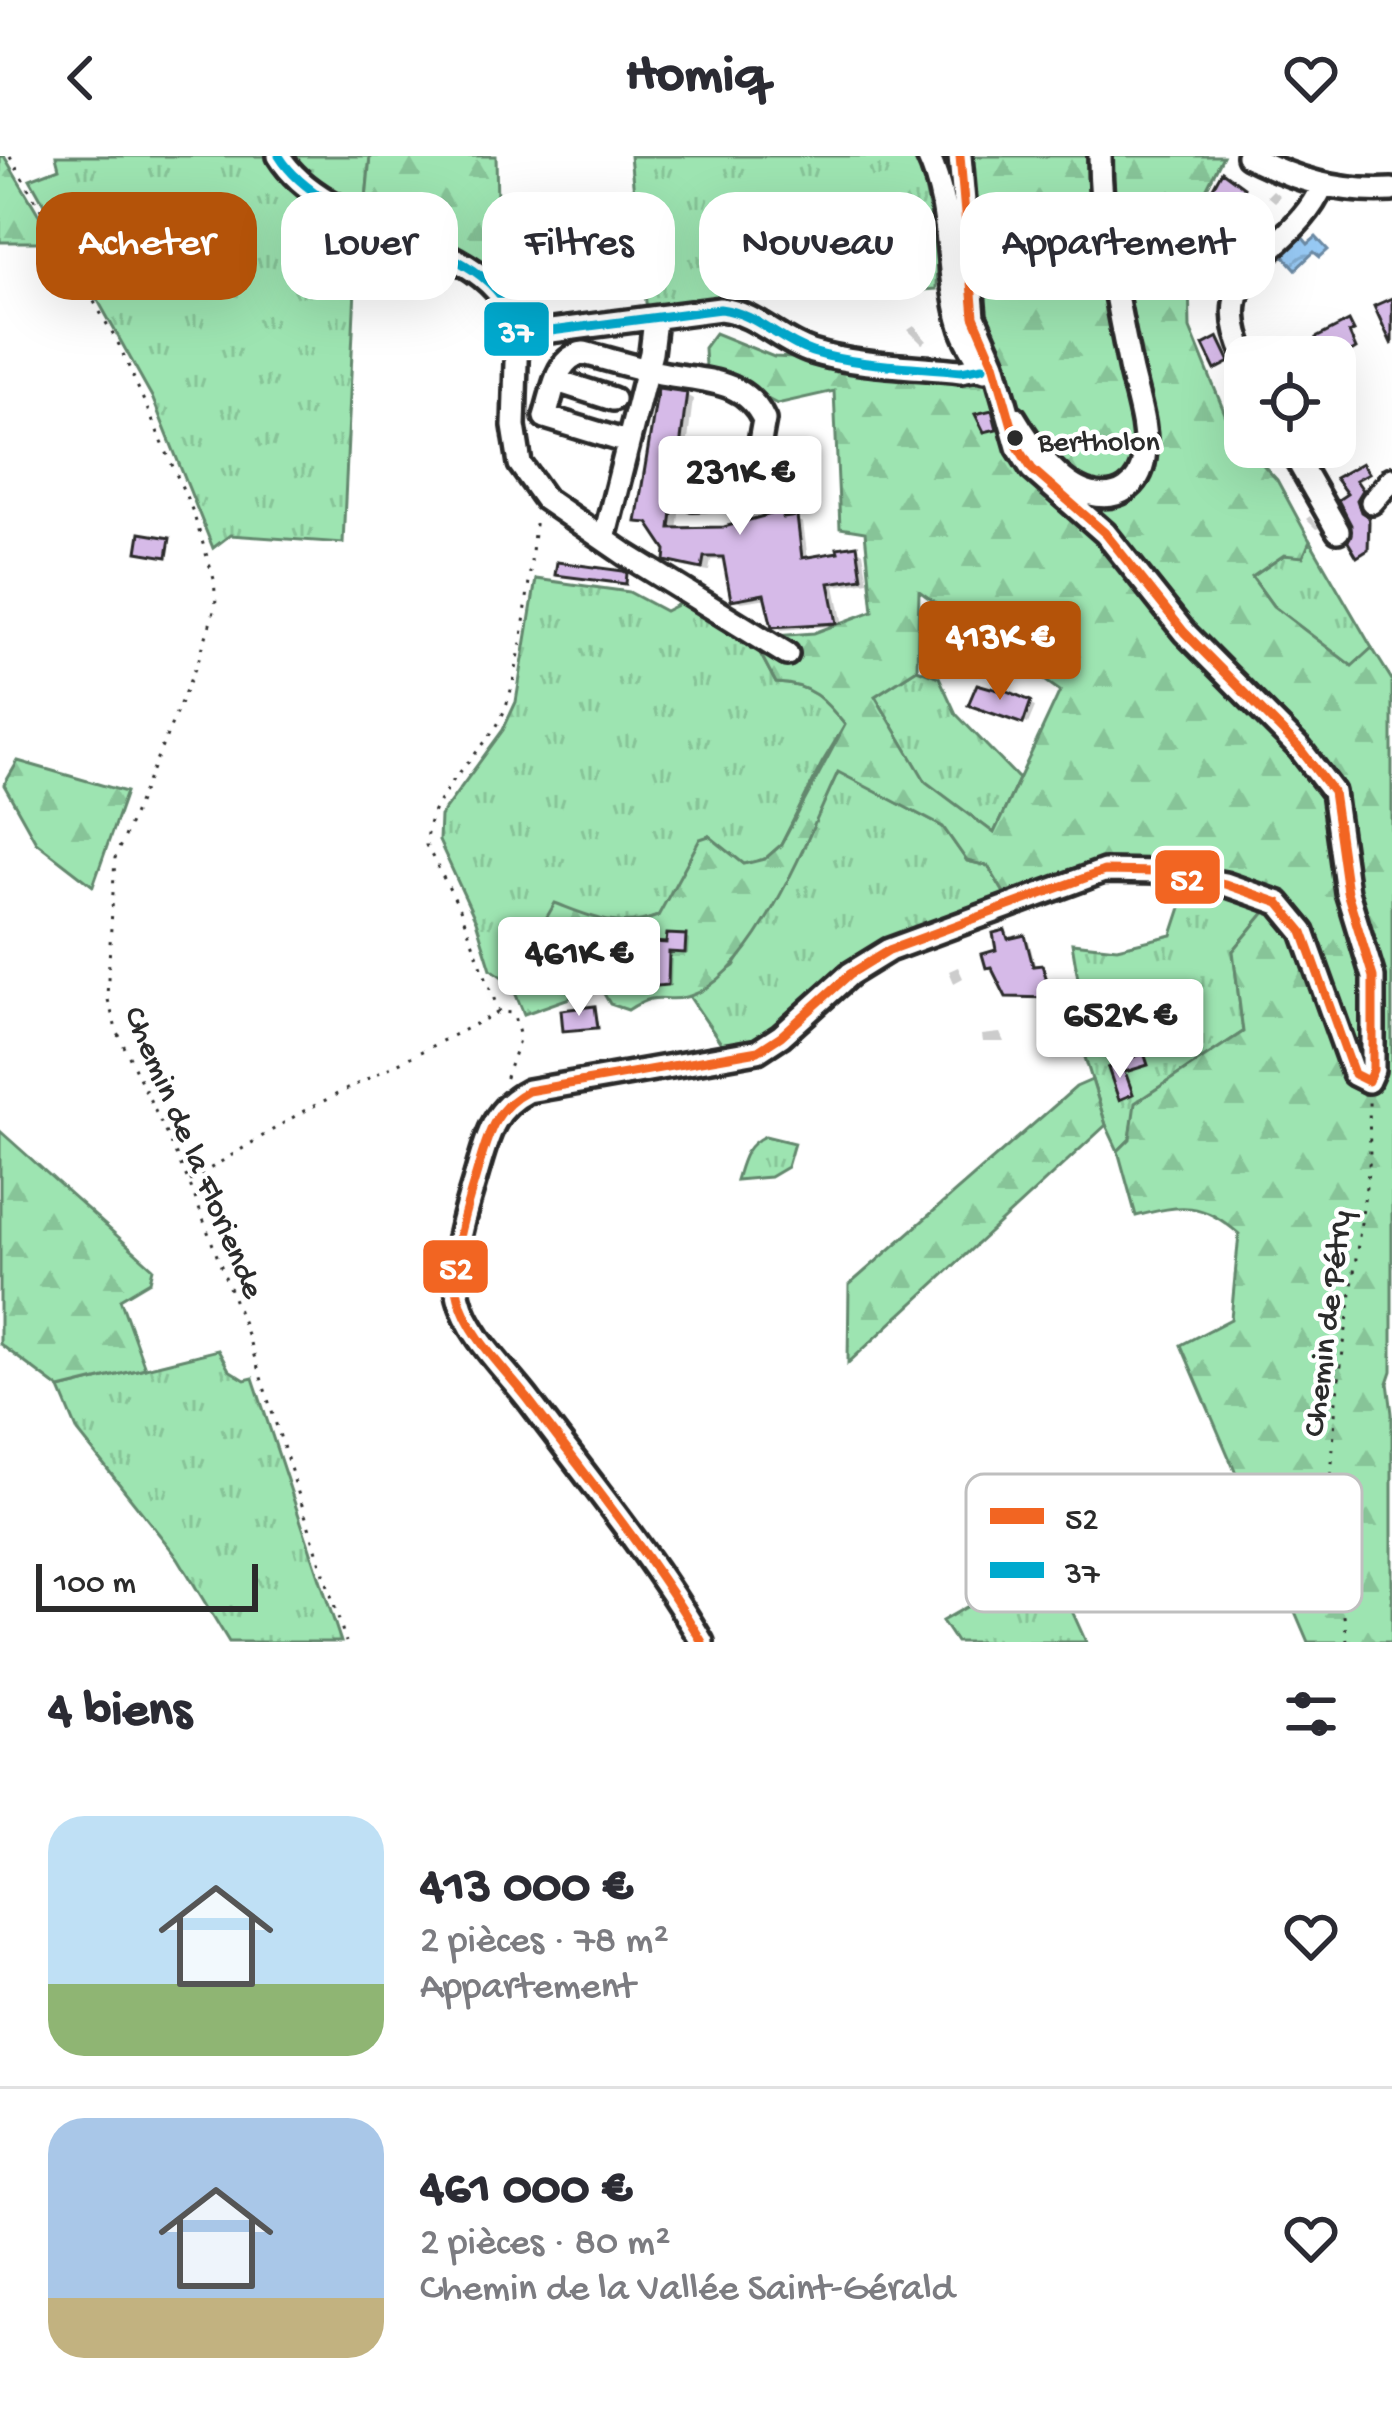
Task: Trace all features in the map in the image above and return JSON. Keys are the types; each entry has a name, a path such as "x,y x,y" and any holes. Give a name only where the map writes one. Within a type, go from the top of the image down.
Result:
{"street":[{"path":"279,156 295,178 333,204 460,263 497,287 513,312 517,331 514,426 520,464 539,491 604,539 787,654"},
{"path":"928,156 948,221 953,286 963,333 1036,447 1077,490 1109,496 1129,488 1144,462 1100,156"},
{"path":"702,1642 578,1465 473,1328 459,1301 460,1230 490,1130 502,1107 528,1091 758,1051 850,974 889,950 1103,871 1158,872 1225,884 1279,903 1303,932 1354,1074 1368,1081 1374,1046 1373,977 1347,892 1333,792 1300,749 1184,632 1106,533 1032,469 1018,447 974,317 960,156"},
{"path":"1248,156 1322,186 1344,191 1392,190"},
{"path":"1237,336 1233,311 1246,272 1312,208 1322,186"},
{"path":"517,331 549,333 733,310 810,351 961,371 982,367"},
{"path":"604,539 655,320"},
{"path":"627,442 545,417 564,361 572,354 729,385 746,395 764,420 752,481 742,492 693,498"},
{"path":"557,381 613,399"},
{"path":"1302,468 1338,531"},
{"path":"1372,502 1392,479"}],"path":[{"name":"Chemin de la Floriende","path":"10,156 119,345 194,512 214,579 216,605 199,659 115,859 107,996 116,1029 189,1182 248,1337 346,1642"},
{"path":"499,1012 460,909 426,845 426,834 435,808 500,722 513,677 539,491"},
{"path":"189,1182 300,1113 499,1012 514,1013 520,1037 499,1098 502,1107"},
{"name":"Chemin de Pétry","path":"1331,1474 1336,1401 1370,1158 1368,1081"},
{"name":"Chemin de Pétry","path":"1344,1612 1347,1642"}],"green space":[{"path":"0,156 4,156 36,210 36,242 0,242"},
{"path":"56,156 270,156 316,192 281,192 281,300 354,300 343,543 230,535 213,548 152,397 98,300 257,300 257,192 37,192 30,179 59,168"},
{"path":"288,156 370,156 367,192 326,192"},
{"path":"370,156 496,156 497,192 482,192 482,265 458,254 458,192 367,192"},
{"path":"630,156 919,156 926,192 699,192 699,300 742,300 647,311 646,300 675,300 675,192 634,192"},
{"path":"939,156 1223,156 1205,192 960,192 960,237"},
{"path":"971,300 1189,300 1190,328 1224,411 1224,468 1266,468 1310,541 1303,557 1284,555 1252,577 1273,606 1352,666 1372,648 1392,680 1392,1371 1388,1383 1392,1642 1308,1642 1295,1612 1362,1612 1362,1474 1236,1474 1181,1345 1231,1319 1239,1234 1191,1208 1136,1216 1118,1151 1130,1139 1135,1103 1243,1032 1233,951 1276,899 1205,871 1141,862 1077,871 1006,896 988,866 967,861 943,827 838,772 759,932 714,983 690,996 655,998 628,1010 610,1004 577,948 544,922 555,903 618,922 658,916 700,839 709,836 744,864 765,859 781,845 845,725 816,695 799,686 776,683 759,651 775,636 814,633 873,611 865,532 840,528 834,391 777,404 705,366 704,348 715,333 774,357 814,359 885,373 978,381 1000,368 974,320","holes":["919,591 1060,691 994,833 926,782 875,696 917,669"]},
{"path":"1310,541 1372,648 1352,667 1273,606 1252,577 1284,555 1303,556"},
{"path":"536,579 629,592 665,611 681,603 759,651 776,683 799,686 816,695 845,725 781,845 765,859 744,865 709,836 658,916 636,924 544,922 577,948 598,988 524,1014 511,983 491,969 476,921 439,841 440,816 503,730 516,702"},
{"path":"917,669 939,677 956,714 1019,779 994,833 926,783 875,696"},
{"path":"18,761 126,792 93,886 36,842 4,785"},
{"path":"838,771 943,827 967,861 988,866 1006,896 877,945 764,1032 725,1049 689,996 734,966 780,894"},
{"path":"1189,883 1251,900 1267,910 1233,951 1243,1032 1136,1103 1130,1139 1118,1151 1075,1025 1084,1014 1072,943 1117,948 1172,935"},
{"path":"1092,1080 1106,1125 848,1363 849,1285 1076,1087"},
{"path":"0,1131 153,1268 150,1281 120,1299 145,1368 60,1389 0,1344"},
{"path":"765,1136 794,1143 787,1167 770,1177 736,1180 749,1149"},
{"path":"218,1350 229,1370 245,1380 253,1378 341,1642 229,1642 178,1558 78,1432 60,1389"},
{"path":"966,1607 966,1612 1072,1612 1086,1642 956,1642 942,1621"}],"water":[{"path":"1302,237 1308,244 1316,237 1328,250 1320,257 1314,252 1296,269 1283,255"}],"building":[{"path":"1222,171 1244,187 1241,192 1212,189"},
{"path":"1392,298 1392,345 1374,306"},
{"path":"1349,321 1354,331 1350,336 1320,336"},
{"path":"1218,337 1224,365 1215,370 1203,345"},
{"path":"658,388 687,392 670,528 724,527 782,511 783,518 797,516 802,558 857,545 862,578 829,583 837,623 772,627 764,594 731,600 723,557 704,557 702,569 665,561 666,550 648,523 636,522"},
{"path":"992,410 997,429 984,432 975,414"},
{"path":"1362,463 1369,473 1356,480 1363,490 1357,500 1361,512 1369,517 1368,550 1357,557 1348,542 1351,525 1338,500 1347,494 1335,478"},
{"path":"140,533 170,538 167,557 137,552"},
{"path":"557,562 623,571 626,584 555,575"},
{"path":"977,684 1031,701 1023,724 968,705"},
{"path":"564,921 608,939 666,943 667,934 686,935 685,953 669,952 668,985 636,988 636,953 608,951 607,963 591,966 594,951 559,943"},
{"path":"1005,930 1008,939 1025,935 1033,966 1042,965 1053,998 1006,997 982,954 996,950 993,933"},
{"path":"595,1006 598,1028 563,1031 561,1010"},
{"path":"1144,1053 1148,1065 1125,1072 1122,1061"},
{"path":"1122,1063 1133,1094 1119,1100 1108,1068"}],"transit line":[{"name":"37","path":"279,156 303,184 335,205 479,274 503,299 517,331 528,334 720,309 830,357 961,371 983,367"},
{"name":"52","path":"702,1642 642,1550 480,1340 459,1298 456,1266 468,1202 489,1135 499,1115 516,1098 528,1091 758,1051 850,974 889,950 1104,871 1158,872 1225,884 1279,903 1303,932 1354,1074 1368,1081 1373,1070 1373,977 1347,892 1333,792 1300,749 1184,632 1105,533 1032,469 1018,447 994,363 974,317 960,156"}],"place":[{"name":"Bertholon","path":"1015,438"}]}
